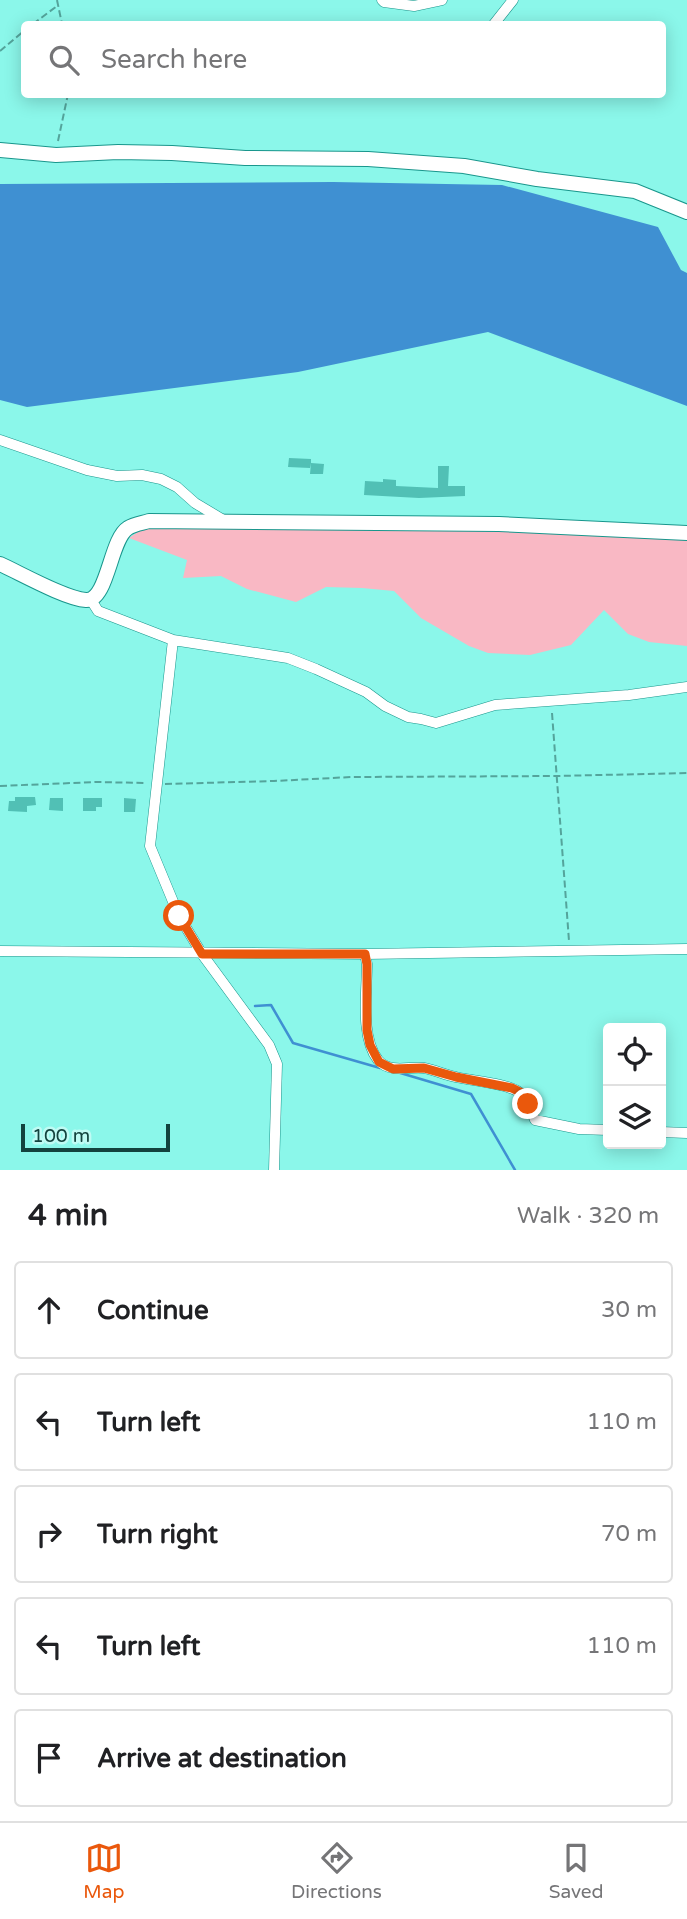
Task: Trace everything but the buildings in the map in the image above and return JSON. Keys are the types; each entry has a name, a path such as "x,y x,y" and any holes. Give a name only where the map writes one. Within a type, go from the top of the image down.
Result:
{"main road":[{"path":"0,150 56,155 172,152 245,158 368,159 464,166 537,179 635,191 687,212"},
{"path":"0,564 66,594 91,600 102,587 119,538 129,527 149,522 499,524 687,533"}],"street":[{"path":"382,0 414,5 442,0"},
{"path":"496,21 513,0"},
{"path":"0,440 87,470 117,476 142,475 161,479 177,487 195,503 226,522"},
{"path":"91,600 98,611 173,640 288,658 317,668 366,692 408,718 436,723 495,705 629,695 687,687"},
{"path":"173,640 150,846 179,916 202,954 269,1045 277,1063 274,1170"},
{"path":"0,951 365,954 687,949"},
{"path":"365,954 367,1030 370,1045 379,1062 393,1069 424,1068 512,1088 522,1093 535,1120 579,1129 603,1130"},
{"path":"666,1132 687,1133"}],"path":[{"path":"57,0 61,21"},
{"path":"37,21 57,6"},
{"path":"0,51 21,34"},
{"path":"56,155 67,98"},
{"path":"551,701 570,951"},
{"path":"0,786 96,782 156,784 687,773"}],"shaded area":[{"path":"175,526 364,527 687,538 687,646 649,642 628,634 604,610 571,645 530,655 488,653 469,646 421,618 394,591 326,587 296,602 247,589 221,576 183,578 187,560 129,538 142,529"}],"water":[{"path":"333,182 502,185 658,227 681,270 687,273 687,406 488,332 298,372 27,407 0,400 0,184"}],"waterway":[{"path":"255,1006 271,1005 293,1043 380,1068"},
{"path":"397,1072 471,1094 515,1170"}],"route":[{"path":"179,916 202,954 365,954 367,1030 370,1045 379,1062 393,1069 424,1068 512,1088 522,1093 528,1104"}]}
